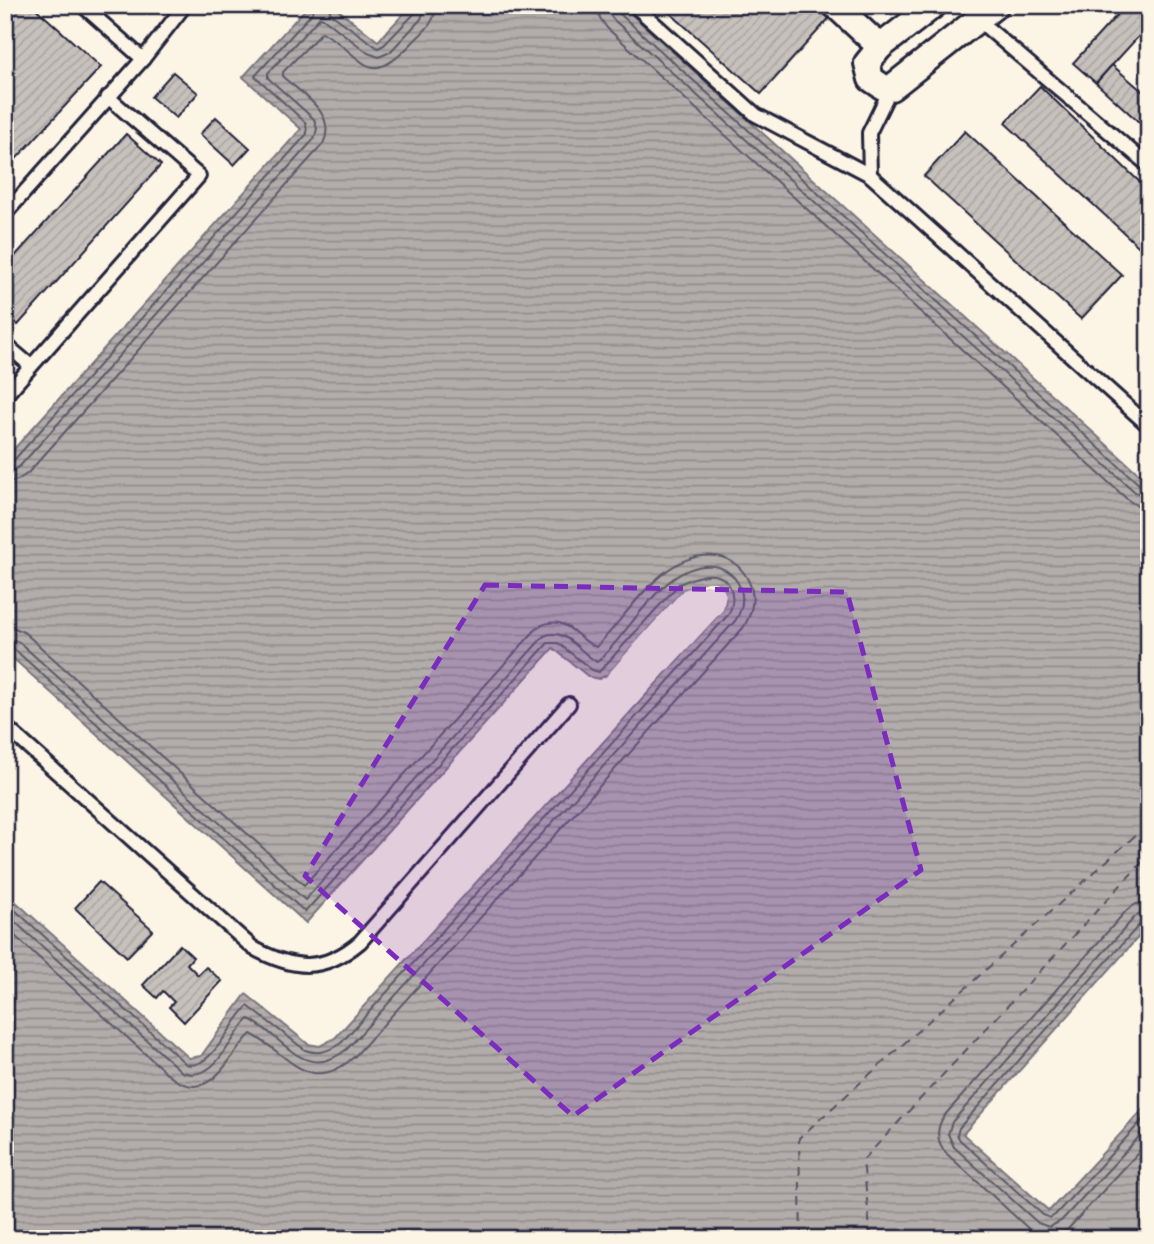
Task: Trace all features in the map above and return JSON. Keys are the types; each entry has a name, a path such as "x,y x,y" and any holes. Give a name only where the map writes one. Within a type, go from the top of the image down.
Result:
{"street":[{"path":"835,5 880,47"},
{"path":"934,5 880,47 867,63 871,79 883,87 891,88 986,12"}],"lane":[{"path":"82,5 144,59"},
{"path":"5,214 144,59 185,5"},
{"path":"634,5 756,115 870,175 1149,426"},
{"path":"986,12 1149,166"},
{"path":"870,175 869,133 891,88"},
{"path":"5,396 199,176 108,97"},
{"path":"5,344 32,366"},
{"path":"5,726 253,948 294,964 318,964 343,956 360,942 569,704"}],"highlighted area":[{"path":"485,585 847,592 921,870 573,1116 305,876"}],"water":[{"path":"309,5 332,5 378,41 412,5 621,5 1149,483 1149,925 963,1134 1049,1211 1149,1103 1149,1239 5,1239 5,892 189,1058 201,1056 246,994 308,1044 320,1046 335,1038 725,606 725,594 716,582 683,590 607,675 599,679 589,677 553,648 306,923 5,651 5,459 301,129 243,77"}],"pier":[{"path":"707,582 716,582 723,588 726,595 723,610 635,705 632,703 720,608 723,596 720,590 707,585 685,593 609,678 607,675 683,590"}],"building":[{"path":"19,5 32,5 101,67 5,171 5,20"},
{"path":"661,5 823,5 833,14 761,94"},
{"path":"1126,5 1148,5 1149,25 1096,83 1073,63"},
{"path":"1112,65 1149,97 1149,114 1140,123 1096,83"},
{"path":"173,72 198,93 176,118 151,97"},
{"path":"1040,86 1149,191 1149,256 1005,123"},
{"path":"216,117 250,148 234,165 200,134"},
{"path":"965,131 1122,275 1081,319 924,176"},
{"path":"126,134 161,165 18,325 5,314 5,267"},
{"path":"99,882 153,930 127,957 75,908"},
{"path":"180,945 193,957 187,964 198,975 206,967 222,981 184,1022 169,1007 174,1002 163,991 157,998 143,985"}],"ferry route":[{"path":"801,1239 799,1138 1149,823"},
{"path":"871,1239 863,1160 1149,855"}]}
